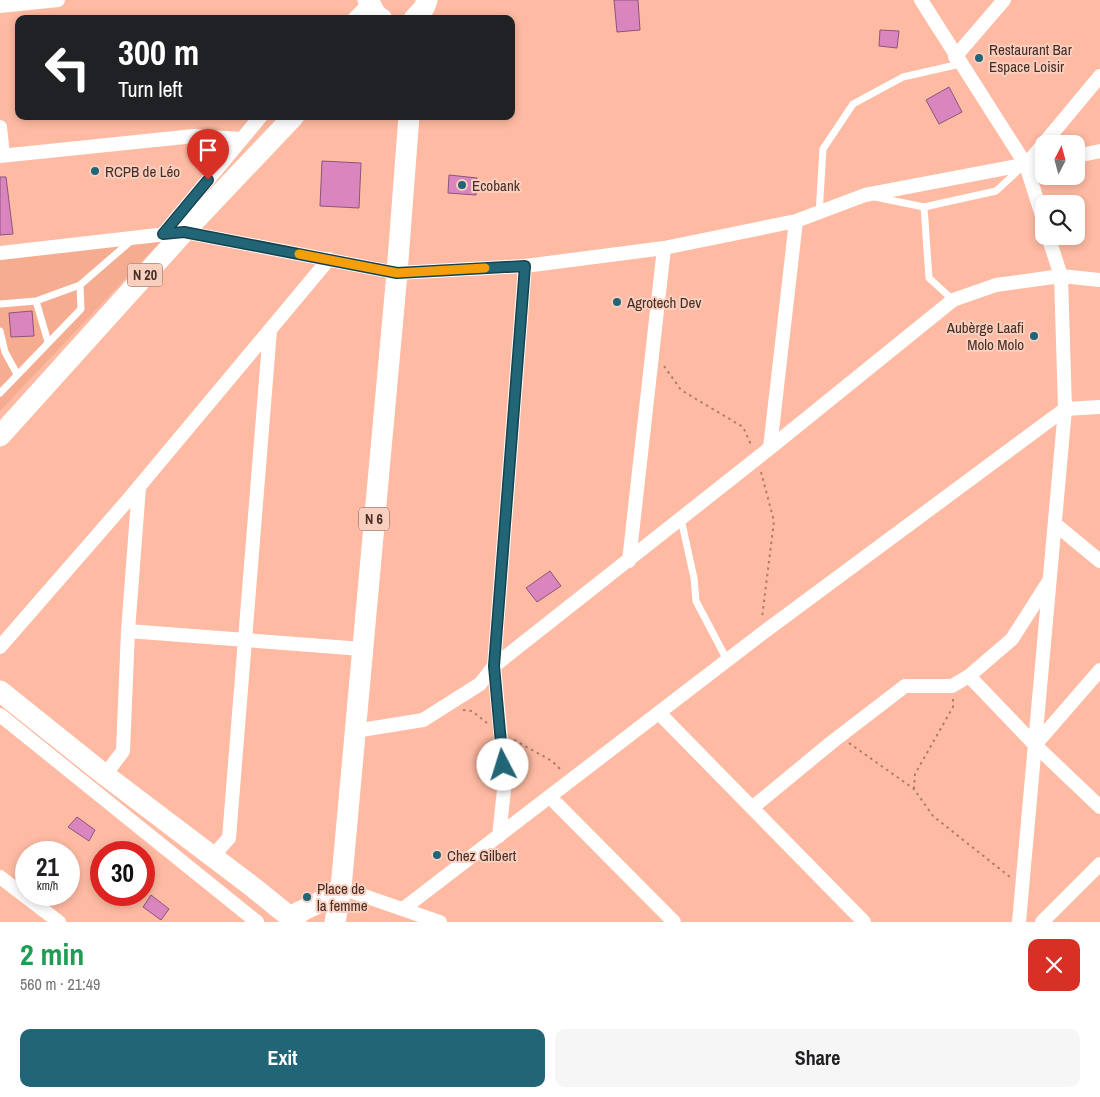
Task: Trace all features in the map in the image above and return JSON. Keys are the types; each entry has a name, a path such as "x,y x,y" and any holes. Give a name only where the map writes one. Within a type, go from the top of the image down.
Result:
{"main road":[{"name":"N 20","path":"0,436 174,233 290,120"},
{"name":"N 6","path":"335,922 341,888 397,273 409,120"},
{"path":"0,691 105,775 254,888 292,920 341,888"}],"street":[{"path":"0,6 58,0"},
{"path":"921,0 1026,164 1036,195"},
{"path":"958,60 1004,0"},
{"path":"1026,164 1100,76"},
{"path":"174,233 241,139 258,120"},
{"path":"0,127 2,156 194,136 241,139"},
{"path":"1085,154 1100,152"},
{"path":"0,253 174,233 329,259 397,273 525,266 664,248 796,222 865,195 1035,162"},
{"path":"770,448 796,222"},
{"path":"1019,922 1065,409 1061,276 1051,245"},
{"path":"629,560 664,248"},
{"path":"0,647 139,486 329,259"},
{"path":"499,836 505,781 494,666 525,266"},
{"path":"355,730 423,720 480,684 494,666 770,448 953,300 996,285 1061,276 1100,280"},
{"path":"212,857 229,838 270,330"},
{"path":"403,909 727,660 1065,409 1100,406"},
{"path":"105,775 123,751 128,630 139,486"},
{"path":"1055,524 1100,561"},
{"path":"752,808 832,742 905,686 952,686 969,676 1012,639 1050,581"},
{"path":"128,630 362,649"},
{"path":"1035,745 1100,670"},
{"path":"969,676 1035,745 1100,807"},
{"path":"659,713 864,922"},
{"path":"0,715 257,922"},
{"path":"550,797 674,922"},
{"path":"1042,922 1100,864"},
{"path":"0,877 59,922"},
{"path":"341,888 440,922"}],"lane":[{"path":"819,214 823,150 853,104 904,77 958,60"},
{"path":"865,195 924,206 996,190 1026,164"},
{"path":"924,206 929,278 953,300"},
{"path":"0,304 36,301 80,285 135,237"},
{"path":"0,393 81,309 80,285"},
{"path":"36,301 48,342"},
{"path":"0,331 3,352 17,374"},
{"path":"681,518 694,578 696,600 727,660"}],"path":[{"path":"914,789 915,774 953,707 952,686"},
{"path":"832,742 848,742 914,789 933,816 1023,887"}],"shaded area":[{"path":"161,241 0,411 0,260"}],"building":[{"path":"614,0 638,0 640,30 617,32"},
{"path":"880,30 899,31 897,48 879,46"},
{"path":"949,87 962,112 939,124 926,100"},
{"path":"322,161 361,163 359,208 320,206"},
{"path":"449,175 477,178 476,195 448,193"},
{"path":"0,177 6,177 13,234 0,235"},
{"path":"32,311 34,336 11,337 9,313"},
{"path":"550,571 561,586 537,602 526,588"},
{"path":"77,817 95,830 89,841 68,827"},
{"path":"155,898 169,909 161,920 143,907 155,906"}],"slow traffic":[{"path":"299,254 397,273 485,268"}],"place":[{"name":"Restaurant Bar Espace Loisir","path":"979,58"},
{"name":"RCPB de Léo","path":"95,171"},
{"name":"Ecobank","path":"462,185"},
{"name":"Agrotech Dev","path":"617,302"},
{"name":"Aubèrge Laafi Molo Molo","path":"1034,336"},
{"name":"Chez Gilbert","path":"437,855"},
{"name":"Place de la femme","path":"307,897"}],"route":[{"path":"208,180 163,234 184,232 397,273 525,266 494,666 503,765"}]}
